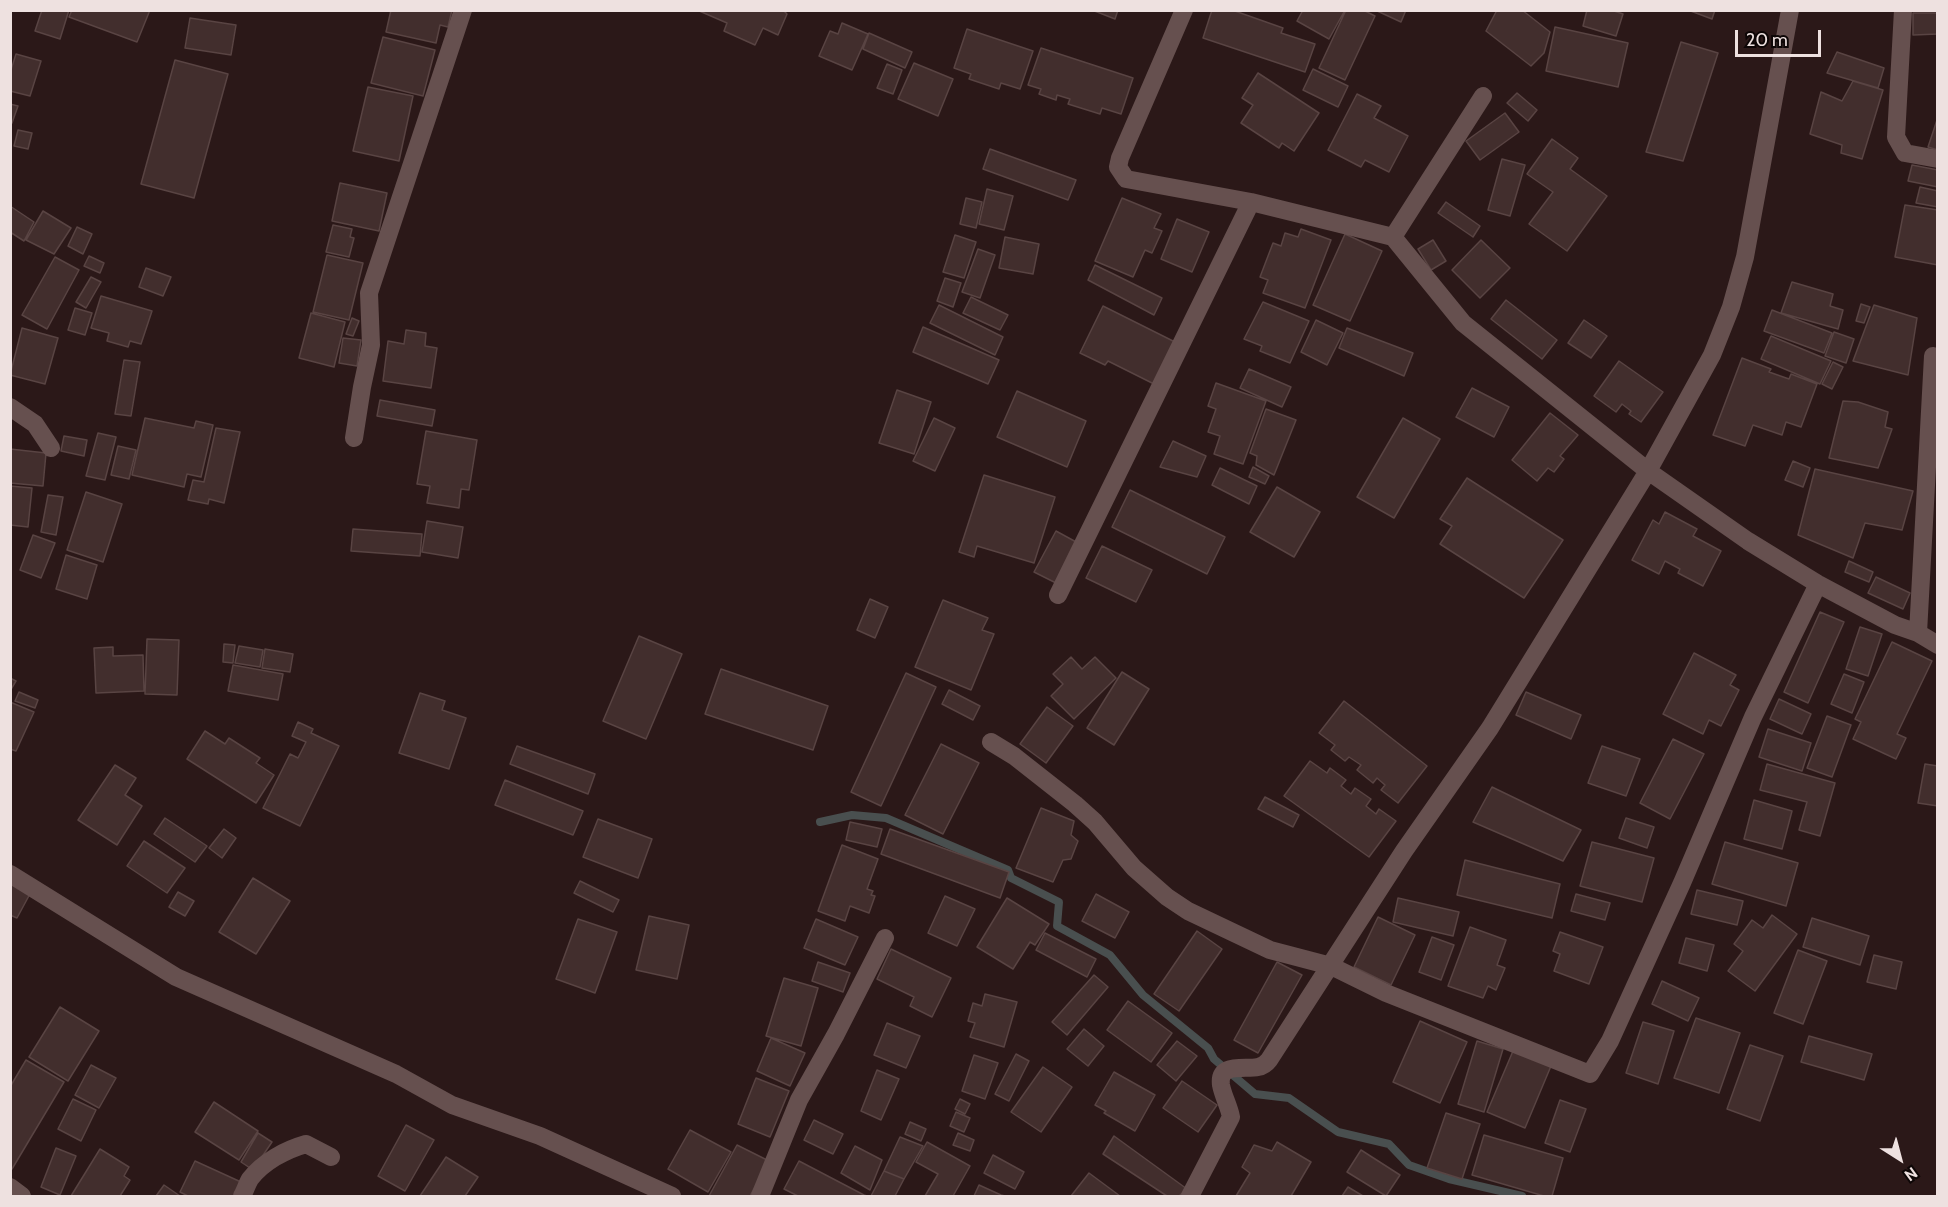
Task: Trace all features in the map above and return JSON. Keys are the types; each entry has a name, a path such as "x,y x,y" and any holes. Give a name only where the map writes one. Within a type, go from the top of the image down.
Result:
{"street":[{"path":"354,438 371,345 369,293 463,10"},
{"path":"1184,10 1118,167 1126,179 1251,202 1393,237 1463,323 1648,471 1740,535 1818,584 1938,645"},
{"path":"1190,1197 1231,1117 1221,1086 1221,1078 1227,1070 1239,1067 1256,1068 1264,1065 1332,966 1404,851 1490,728 1648,471 1712,355 1731,307 1745,257 1790,10"},
{"path":"1903,10 1896,137 1905,153 1938,159"},
{"path":"1393,237 1483,96"},
{"path":"1058,595 1251,202"},
{"path":"1918,633 1933,356"},
{"path":"10,407 35,424 51,448"},
{"path":"991,742 1014,756 1075,804 1095,822 1134,868 1167,897 1188,911 1270,950 1332,966 1386,993 1590,1074 1610,1041 1754,717 1818,584"},
{"path":"10,874 176,977 396,1074 452,1105 540,1136 672,1197"},
{"path":"760,1197 799,1100 885,938"},
{"path":"243,1197 249,1180 267,1163 291,1148 306,1144 331,1157"},
{"path":"10,1186 22,1197"}],"building":[{"path":"42,10 69,10 60,39 35,31"},
{"path":"72,10 150,10 137,42 69,17"},
{"path":"391,10 452,10 448,27 440,25 436,43 386,32"},
{"path":"697,10 783,10 787,14 778,35 763,28 755,45 724,31 727,23"},
{"path":"1092,10 1118,10 1115,19"},
{"path":"1212,10 1232,10 1283,28 1281,33 1315,44 1305,72 1203,38"},
{"path":"1303,10 1345,10 1329,39 1297,21"},
{"path":"1346,10 1363,10 1375,16 1345,80 1319,68"},
{"path":"1375,10 1406,10 1401,22"},
{"path":"1497,10 1522,10 1550,32 1544,53 1531,66 1486,31"},
{"path":"1587,10 1611,10 1623,14 1616,36 1583,26"},
{"path":"1688,10 1715,10 1712,19"},
{"path":"1913,13 1938,13 1938,34 1913,35"},
{"path":"190,18 236,25 231,55 185,48"},
{"path":"842,23 868,34 852,70 819,56 830,31 838,34"},
{"path":"1555,27 1628,43 1618,87 1546,71"},
{"path":"967,29 1033,51 1020,89 1001,83 999,89 969,79 971,74 954,68"},
{"path":"869,33 912,52 905,68 863,49"},
{"path":"383,37 435,50 423,96 371,83"},
{"path":"1681,42 1718,53 1683,161 1646,152"},
{"path":"1041,48 1133,78 1121,114 1102,108 1100,114 1068,104 1070,99 1057,95 1056,100 1039,94 1041,89 1028,85"},
{"path":"1837,52 1884,68 1878,88 1827,73"},
{"path":"16,54 41,61 30,96 10,91 10,73"},
{"path":"175,60 228,74 194,198 141,184"},
{"path":"914,63 953,79 938,116 898,99"},
{"path":"887,64 902,70 893,94 877,88"},
{"path":"1313,69 1348,86 1338,107 1303,90"},
{"path":"1258,73 1319,113 1294,151 1282,143 1279,148 1241,123 1253,105 1242,98"},
{"path":"1853,81 1883,90 1862,159 1841,153 1842,145 1810,134 1821,92 1842,101"},
{"path":"368,87 413,96 399,161 353,151"},
{"path":"1517,93 1537,110 1528,121 1507,103"},
{"path":"1357,94 1381,106 1374,118 1408,136 1389,172 1365,160 1361,167 1328,150"},
{"path":"10,104 18,106 12,123 10,122"},
{"path":"1505,113 1519,132 1480,160 1466,141"},
{"path":"1938,117 1938,150 1928,147"},
{"path":"18,130 32,133 28,149 14,146"},
{"path":"1552,139 1578,158 1570,169 1607,196 1567,251 1529,224 1553,192 1527,174"},
{"path":"990,149 1076,180 1068,200 983,169"},
{"path":"1502,159 1525,165 1510,216 1488,210"},
{"path":"1912,165 1938,170 1938,187 1908,181"},
{"path":"340,183 387,193 379,231 332,221"},
{"path":"1920,187 1938,191 1938,207 1916,203"},
{"path":"987,189 1013,196 1004,230 979,224"},
{"path":"966,198 982,202 976,228 960,224"},
{"path":"1122,198 1161,214 1154,228 1162,231 1152,253 1145,250 1133,277 1095,261"},
{"path":"1446,202 1480,226 1473,237 1438,213"},
{"path":"1905,205 1938,210 1938,265 1895,257"},
{"path":"10,206 34,222 24,241 10,232"},
{"path":"43,211 71,228 54,254 26,240"},
{"path":"1177,219 1209,232 1192,272 1161,259"},
{"path":"333,225 352,229 350,237 354,238 349,257 326,252"},
{"path":"77,227 92,234 83,254 68,246"},
{"path":"1301,229 1331,240 1305,308 1263,293 1268,280 1260,277 1273,243 1281,246 1285,233 1298,237"},
{"path":"1345,234 1382,251 1350,321 1313,305"},
{"path":"955,235 976,242 964,278 943,272"},
{"path":"1005,237 1039,244 1033,274 999,268"},
{"path":"1433,240 1446,261 1431,270 1418,249"},
{"path":"1481,240 1510,268 1480,298 1452,270"},
{"path":"978,249 995,255 980,298 962,292"},
{"path":"327,255 363,263 349,320 313,312"},
{"path":"89,256 104,263 100,273 84,266"},
{"path":"55,257 79,270 47,329 22,315"},
{"path":"1095,265 1162,298 1154,315 1088,280"},
{"path":"146,268 171,277 163,296 139,287"},
{"path":"91,277 101,282 86,308 76,302"},
{"path":"945,278 961,283 953,307 937,301"},
{"path":"1792,282 1833,294 1830,306 1843,310 1838,329 1781,313"},
{"path":"101,296 152,311 141,344 130,341 128,347 107,341 109,333 91,328"},
{"path":"971,297 1008,315 1000,330 963,313"},
{"path":"1506,300 1557,340 1542,359 1491,319"},
{"path":"1263,302 1309,321 1290,363 1260,351 1262,346 1244,339"},
{"path":"1861,304 1870,307 1864,323 1856,321"},
{"path":"939,305 1003,337 995,355 930,323"},
{"path":"1874,305 1917,318 1908,375 1853,361"},
{"path":"1103,306 1175,342 1154,384 1108,361 1105,365 1080,353"},
{"path":"75,308 92,313 85,335 68,330"},
{"path":"1772,310 1832,333 1824,353 1764,331"},
{"path":"311,313 345,322 334,367 299,358"},
{"path":"352,318 359,321 353,336 346,334"},
{"path":"1316,320 1343,333 1327,365 1301,352"},
{"path":"1584,320 1607,336 1591,358 1568,343"},
{"path":"923,327 999,360 988,384 913,352"},
{"path":"22,328 58,338 45,384 10,375"},
{"path":"1347,328 1413,353 1404,376 1339,348"},
{"path":"406,330 426,333 425,346 437,348 431,388 383,381 388,341 404,344"},
{"path":"1834,332 1854,339 1846,363 1825,356"},
{"path":"1771,336 1831,361 1820,384 1761,359"},
{"path":"343,338 361,340 357,366 339,363"},
{"path":"1742,358 1789,379 1791,374 1817,384 1801,427 1786,422 1782,435 1753,425 1745,446 1713,435"},
{"path":"124,360 140,362 131,416 115,414"},
{"path":"1619,361 1663,392 1641,422 1629,414 1631,411 1622,404 1616,412 1594,396"},
{"path":"1833,362 1843,367 1832,389 1822,384"},
{"path":"1249,369 1291,387 1282,407 1240,388"},
{"path":"1216,383 1266,401 1243,464 1214,454 1220,436 1208,432 1216,409 1208,406"},
{"path":"1472,388 1509,407 1494,437 1456,417"},
{"path":"897,390 931,402 914,454 879,443"},
{"path":"1017,391 1086,421 1067,467 997,437"},
{"path":"380,400 435,410 432,426 377,416"},
{"path":"1843,401 1858,402 1888,412 1885,427 1892,429 1878,468 1829,458"},
{"path":"1266,409 1296,420 1274,475 1256,465 1257,456 1250,453"},
{"path":"1550,413 1578,435 1560,456 1564,459 1554,472 1548,468 1537,481 1512,460"},
{"path":"145,418 194,428 196,421 213,425 201,477 187,474 184,487 132,475"},
{"path":"934,418 955,428 935,471 913,461"},
{"path":"1403,418 1440,439 1394,518 1357,497"},
{"path":"216,428 240,432 224,503 209,499 208,504 188,500 193,480 204,482"},
{"path":"426,431 477,440 469,490 461,489 459,508 427,503 430,486 417,484"},
{"path":"98,433 116,437 105,480 86,476"},
{"path":"64,436 87,440 84,456 61,451"},
{"path":"1173,441 1206,456 1197,477 1160,467"},
{"path":"118,446 136,450 129,479 111,475"},
{"path":"10,449 46,453 43,486 10,483"},
{"path":"1793,461 1810,468 1803,487 1785,480"},
{"path":"1253,467 1269,476 1265,484 1249,477"},
{"path":"1220,468 1257,486 1249,504 1212,485"},
{"path":"1815,469 1913,491 1902,530 1865,523 1853,558 1798,535"},
{"path":"984,475 1055,497 1034,563 977,546 974,557 959,552"},
{"path":"1467,478 1563,540 1524,598 1440,544 1452,526 1440,519"},
{"path":"10,486 32,488 28,527 10,525"},
{"path":"1277,487 1320,512 1294,557 1250,532"},
{"path":"1130,490 1225,537 1207,574 1112,527"},
{"path":"86,492 122,504 103,562 67,550"},
{"path":"48,495 63,497 56,535 41,532"},
{"path":"1665,512 1697,529 1693,536 1721,551 1703,586 1678,573 1680,569 1665,561 1659,574 1632,560 1653,520 1659,524"},
{"path":"427,521 463,527 458,558 422,552"},
{"path":"353,529 422,534 420,556 351,551"},
{"path":"1056,531 1078,543 1056,583 1034,572"},
{"path":"33,535 55,543 41,578 20,570"},
{"path":"1102,546 1152,570 1136,602 1086,578"},
{"path":"66,555 97,565 87,599 56,589"},
{"path":"1849,561 1873,572 1869,582 1845,572"},
{"path":"1876,577 1910,593 1903,609 1868,593"},
{"path":"870,599 888,607 875,638 857,630"},
{"path":"943,600 988,618 982,630 994,634 971,690 915,667"},
{"path":"1820,612 1844,622 1808,703 1784,692"},
{"path":"1860,627 1882,634 1868,676 1846,669"},
{"path":"639,636 682,654 646,739 603,721"},
{"path":"147,639 179,640 177,695 145,694"},
{"path":"1892,642 1932,661 1897,734 1906,738 1896,759 1853,739 1861,722 1855,719"},
{"path":"224,644 235,645 233,663 223,662"},
{"path":"239,646 263,650 260,667 235,663"},
{"path":"113,647 113,656 143,655 144,691 96,693 94,648"},
{"path":"265,649 293,654 290,672 262,668"},
{"path":"1694,653 1736,675 1730,685 1739,690 1721,726 1709,720 1703,734 1663,714"},
{"path":"1071,657 1082,669 1095,657 1116,678 1074,719 1051,696 1063,684 1053,674"},
{"path":"233,665 283,674 278,700 228,691"},
{"path":"721,669 828,706 813,750 705,714"},
{"path":"1122,672 1149,689 1114,745 1087,728"},
{"path":"906,673 936,687 881,806 851,792"},
{"path":"1844,674 1864,682 1852,713 1831,704"},
{"path":"10,678 16,681 10,691"},
{"path":"949,690 980,706 973,720 942,704"},
{"path":"19,692 38,700 35,708 15,701"},
{"path":"1526,692 1581,715 1571,739 1516,715"},
{"path":"420,693 445,701 442,710 466,718 449,769 399,753"},
{"path":"1779,699 1811,714 1802,734 1770,719"},
{"path":"1344,701 1427,766 1398,803 1381,790 1385,785 1377,778 1373,783 1357,770 1361,765 1349,757 1345,761 1331,750 1335,745 1319,733"},
{"path":"10,702 34,712 16,751 10,749"},
{"path":"1047,707 1073,726 1046,763 1020,744"},
{"path":"1827,716 1851,725 1832,777 1807,768"},
{"path":"298,722 313,729 311,733 339,746 300,826 263,808 290,754 298,758 306,742 292,736"},
{"path":"1768,729 1811,743 1802,771 1759,757"},
{"path":"205,731 225,744 229,738 260,758 256,763 274,775 256,803 187,759"},
{"path":"1673,739 1704,754 1670,819 1640,803"},
{"path":"941,744 979,763 943,834 905,815"},
{"path":"517,746 595,774 588,794 510,764"},
{"path":"1602,746 1640,759 1626,796 1588,783"},
{"path":"1310,761 1327,773 1330,768 1346,780 1341,786 1351,794 1355,788 1371,799 1366,806 1376,814 1379,809 1396,821 1369,857 1284,796"},
{"path":"1767,764 1835,783 1820,836 1799,830 1807,802 1760,790"},
{"path":"1925,764 1938,766 1938,806 1918,803"},
{"path":"115,765 136,778 125,795 142,806 117,845 78,820"},
{"path":"505,780 583,811 573,835 495,805"},
{"path":"1492,787 1581,830 1563,861 1473,822"},
{"path":"1265,797 1299,815 1293,827 1258,809"},
{"path":"1754,800 1792,811 1782,849 1744,839"},
{"path":"1041,808 1074,821 1071,835 1078,841 1071,859 1063,860 1053,882 1016,868"},
{"path":"165,818 207,846 195,862 154,834"},
{"path":"1626,818 1654,827 1647,848 1619,838"},
{"path":"598,819 652,839 638,878 583,857"},
{"path":"850,822 882,829 877,847 846,840"},
{"path":"224,829 236,838 222,858 209,848"},
{"path":"890,829 1009,872 1000,898 881,854"},
{"path":"144,841 185,868 167,893 127,866"},
{"path":"1592,842 1654,858 1642,902 1580,886"},
{"path":"1725,842 1798,863 1786,906 1712,884"},
{"path":"842,845 878,859 867,889 873,891 871,895 875,896 869,913 850,906 845,921 818,911"},
{"path":"1465,860 1560,884 1552,918 1457,895"},
{"path":"253,878 290,901 256,954 219,932"},
{"path":"10,881 31,892 17,918 10,915"},
{"path":"580,881 619,900 613,912 574,893"},
{"path":"1697,890 1743,901 1737,925 1691,914"},
{"path":"178,892 194,901 185,916 169,907"},
{"path":"1096,894 1129,912 1115,938 1082,921"},
{"path":"1576,894 1610,903 1605,920 1571,911"},
{"path":"945,896 975,909 957,946 928,933"},
{"path":"1007,898 1049,924 1035,945 1030,942 1013,969 977,947"},
{"path":"1398,898 1459,912 1453,936 1393,922"},
{"path":"1772,915 1797,934 1755,991 1728,971 1743,951 1734,944 1752,920 1763,928"},
{"path":"649,916 689,925 677,979 636,970"},
{"path":"1378,917 1415,935 1391,985 1354,967"},
{"path":"1812,918 1869,936 1860,965 1803,947"},
{"path":"578,919 617,932 595,993 556,979"},
{"path":"816,919 858,937 845,965 804,948"},
{"path":"1470,927 1506,940 1497,965 1505,968 1496,990 1488,986 1483,998 1448,986"},
{"path":"1197,931 1222,949 1179,1011 1154,994"},
{"path":"1560,932 1603,947 1589,984 1554,971 1560,954 1553,951"},
{"path":"1045,933 1096,959 1087,977 1036,950"},
{"path":"1432,937 1454,945 1441,980 1419,972"},
{"path":"1686,938 1714,945 1707,971 1679,963"},
{"path":"891,949 951,978 932,1017 910,1006 914,997 877,979"},
{"path":"1798,950 1827,961 1803,1024 1774,1013"},
{"path":"1874,955 1902,962 1896,989 1867,982"},
{"path":"818,962 850,973 843,992 812,981"},
{"path":"1277,962 1302,975 1258,1053 1234,1040"},
{"path":"1094,975 1108,987 1067,1035 1052,1022"},
{"path":"784,978 818,988 801,1046 766,1036"},
{"path":"1662,981 1699,998 1688,1021 1652,1004"},
{"path":"985,994 1017,1002 1004,1047 970,1037 975,1023 968,1021 973,1003 982,1006"},
{"path":"1128,1001 1172,1033 1151,1062 1107,1030"},
{"path":"60,1007 99,1031 68,1081 29,1057"},
{"path":"1696,1018 1740,1033 1719,1093 1674,1078"},
{"path":"1420,1021 1467,1042 1440,1103 1393,1082"},
{"path":"1643,1022 1674,1031 1658,1084 1626,1073"},
{"path":"887,1023 920,1036 906,1068 874,1055"},
{"path":"1084,1029 1104,1046 1088,1066 1067,1049"},
{"path":"1809,1036 1872,1054 1864,1080 1801,1062"},
{"path":"771,1038 805,1053 790,1086 757,1071"},
{"path":"1177,1041 1197,1056 1176,1081 1157,1065"},
{"path":"1477,1041 1503,1049 1484,1112 1458,1104"},
{"path":"1750,1045 1783,1056 1760,1121 1727,1109"},
{"path":"1513,1051 1551,1066 1525,1128 1487,1112"},
{"path":"1016,1054 1029,1061 1009,1101 995,1094"},
{"path":"974,1055 998,1063 985,1099 962,1091"},
{"path":"26,1060 64,1082 12,1169 10,1168 10,1087"},
{"path":"91,1065 116,1078 99,1108 75,1095"},
{"path":"1043,1067 1072,1087 1041,1132 1011,1112"},
{"path":"877,1070 899,1079 881,1120 861,1111"},
{"path":"1114,1072 1155,1095 1135,1131 1104,1113 1106,1111 1095,1105"},
{"path":"756,1078 789,1091 770,1137 738,1124"},
{"path":"1182,1081 1217,1105 1198,1132 1163,1108"},
{"path":"73,1099 96,1110 81,1141 58,1129"},
{"path":"960,1099 970,1104 965,1114 955,1109"},
{"path":"1560,1100 1586,1109 1570,1152 1545,1143"},
{"path":"214,1102 258,1131 239,1160 195,1132"},
{"path":"956,1112 970,1118 964,1132 950,1126"},
{"path":"1446,1113 1480,1124 1462,1179 1427,1168"},
{"path":"814,1120 843,1134 833,1154 804,1140"},
{"path":"910,1122 926,1129 921,1141 905,1134"},
{"path":"406,1125 434,1140 405,1191 378,1176"},
{"path":"690,1130 731,1152 708,1192 668,1169"},
{"path":"258,1133 272,1142 253,1170 241,1162"},
{"path":"958,1133 974,1140 970,1151 953,1145"},
{"path":"1484,1135 1563,1158 1552,1196 1544,1196 1472,1175"},
{"path":"1114,1136 1187,1189 1179,1196 1167,1196 1103,1154"},
{"path":"900,1137 923,1146 904,1179 884,1171"},
{"path":"927,1142 970,1166 953,1196 925,1196 938,1174 916,1162"},
{"path":"1277,1142 1311,1162 1291,1196 1236,1196 1250,1173 1242,1167 1254,1145 1272,1151"},
{"path":"737,1145 769,1161 750,1196 709,1196"},
{"path":"855,1146 882,1160 870,1190 841,1173"},
{"path":"56,1148 76,1156 60,1195 41,1187"},
{"path":"100,1149 129,1167 124,1176 130,1180 120,1196 71,1196"},
{"path":"1361,1150 1400,1175 1386,1196 1347,1172"},
{"path":"993,1155 1024,1172 1015,1189 984,1173"},
{"path":"446,1157 478,1177 465,1196 420,1196"},
{"path":"195,1161 241,1182 234,1196 188,1196 180,1192"},
{"path":"799,1161 867,1196 798,1196 784,1189"},
{"path":"884,1171 904,1179 895,1196 871,1196"},
{"path":"1089,1173 1120,1196 1071,1196"},
{"path":"164,1185 180,1196 156,1196"},
{"path":"979,1185 1001,1195 1005,1196 974,1196"},
{"path":"1348,1187 1363,1196 1342,1196"}],"waterway":[{"path":"820,822 852,815 886,818 1008,870 1011,878 1059,902 1057,926 1110,955 1143,995 1208,1048 1214,1059 1255,1094 1289,1098 1338,1132 1389,1144 1409,1165 1449,1179 1522,1196"}]}
